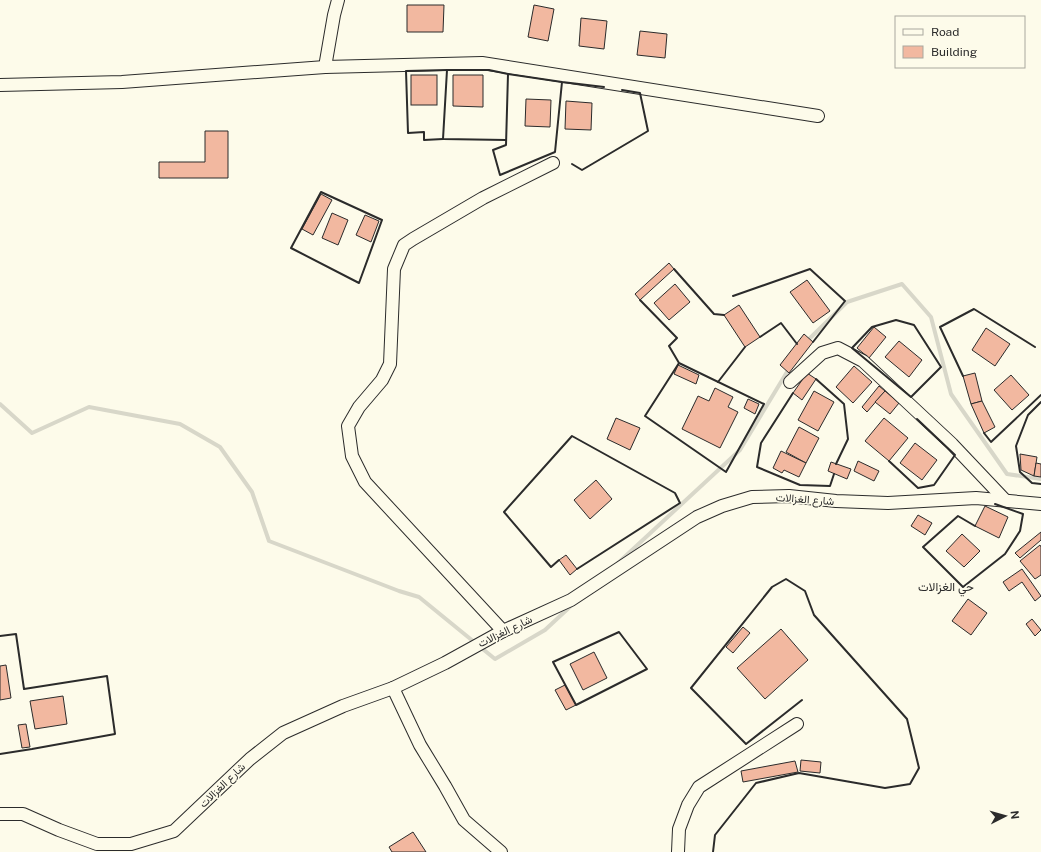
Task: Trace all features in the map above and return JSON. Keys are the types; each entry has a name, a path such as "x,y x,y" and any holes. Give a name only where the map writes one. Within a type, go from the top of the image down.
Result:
{"street":[{"path":"325,67 338,0"},
{"path":"0,85 122,82 325,67 482,63 818,116"},
{"path":"503,630 365,482 352,456 348,426 359,407 382,380 390,364 394,269 404,246 413,239 483,198 553,163"},
{"path":"790,382 822,353 838,348 851,355 863,362 952,444 1005,500"},
{"name":"شارع الغزالات","path":"0,814 23,814 59,830 97,844 131,844 174,831 250,759 283,732 343,706 393,688 445,663 503,630 571,600 697,517 722,506 752,497 789,496 836,501 888,503 976,498 1041,504"},
{"path":"393,688 420,745 464,820 501,852"},
{"path":"678,852 679,829 688,805 699,787 797,724"}],"building":[{"path":"407,5 444,5 443,32 407,32"},
{"path":"534,5 554,9 548,41 528,37"},
{"path":"581,18 607,21 604,49 579,46"},
{"path":"640,31 667,34 665,58 637,55"},
{"path":"411,75 437,75 437,105 411,105"},
{"path":"453,75 483,75 483,107 453,106"},
{"path":"526,99 551,100 550,127 525,126"},
{"path":"566,101 592,103 591,130 565,129"},
{"path":"205,131 228,131 228,178 159,178 159,162 205,162"},
{"path":"321,194 332,200 313,235 302,229"},
{"path":"332,213 348,220 338,245 322,238"},
{"path":"365,215 379,221 371,242 356,235"},
{"path":"669,263 674,269 640,300 635,294"},
{"path":"807,280 830,311 813,323 790,292"},
{"path":"675,284 690,302 669,320 654,303"},
{"path":"739,305 760,337 745,347 724,315"},
{"path":"874,327 886,337 869,358 857,348"},
{"path":"986,328 1010,344 995,366 972,350"},
{"path":"804,334 813,342 789,373 780,365"},
{"path":"899,341 922,360 909,377 885,357"},
{"path":"678,365 699,375 696,384 674,374"},
{"path":"854,366 872,382 853,403 836,387"},
{"path":"807,373 816,379 802,400 793,393"},
{"path":"975,373 982,401 971,404 963,376"},
{"path":"1011,375 1029,395 1012,410 994,390"},
{"path":"879,386 885,391 867,412 862,407"},
{"path":"715,388 733,397 728,407 738,412 720,448 682,429 698,396 709,401"},
{"path":"814,391 834,402 818,431 798,420"},
{"path":"885,391 899,403 890,414 875,402"},
{"path":"748,399 759,404 755,414 744,408"},
{"path":"982,401 995,427 984,433 971,404"},
{"path":"616,418 640,428 630,450 607,439"},
{"path":"884,418 908,438 889,461 865,441"},
{"path":"799,427 819,438 806,463 786,452"},
{"path":"915,443 937,460 922,480 900,463"},
{"path":"781,451 806,463 799,477 784,470 782,473 773,468"},
{"path":"1020,454 1037,457 1034,476 1021,470"},
{"path":"858,461 879,471 874,481 854,471"},
{"path":"831,462 851,469 847,479 828,471"},
{"path":"1036,463 1041,464 1041,477 1034,476"},
{"path":"596,480 612,499 590,519 574,500"},
{"path":"985,506 1008,517 999,538 975,526"},
{"path":"918,515 932,523 925,535 911,526"},
{"path":"1041,532 1041,540 1020,558 1015,553"},
{"path":"962,534 980,551 964,567 946,551"},
{"path":"1040,545 1041,575 1035,579 1020,561"},
{"path":"566,555 577,569 570,575 559,560"},
{"path":"1022,569 1041,596 1035,601 1022,582 1009,591 1003,582"},
{"path":"968,599 987,613 971,635 952,621"},
{"path":"1032,619 1041,630 1035,636 1026,624"},
{"path":"743,627 750,633 733,653 726,647"},
{"path":"781,629 808,660 765,699 737,668"},
{"path":"594,652 607,678 583,690 570,664"},
{"path":"6,665 11,698 0,700 0,666"},
{"path":"565,685 576,705 566,710 555,690"},
{"path":"63,696 67,724 35,729 30,701"},
{"path":"26,724 30,747 22,748 18,725"},
{"path":"801,760 821,762 820,773 800,771"},
{"path":"795,761 798,772 743,782 741,771"},
{"path":"413,832 426,852 392,852 389,847"}],"waterway":[{"path":"805,343 847,302 902,284 931,317 951,394 1007,474 1041,479"},
{"path":"618,563 740,450 790,367"},
{"path":"0,404 32,433 89,407 180,424 220,447 252,492 269,541 399,591 419,597 495,659 545,630 573,604"}],"wall":[{"path":"443,139 424,140 424,132 408,133 406,71 447,70"},
{"path":"506,140 443,139 447,70 489,70 508,74"},
{"path":"562,82 508,74 506,145 493,150 500,175 555,152 562,82 604,87"},
{"path":"572,164 582,170 648,131 640,93 622,90"},
{"path":"321,192 382,220 359,283 291,248 321,192"},
{"path":"674,269 714,314 724,315"},
{"path":"733,296 810,269 845,301 813,342"},
{"path":"640,300 677,338 669,346 679,363 764,404 726,472 645,416 679,363"},
{"path":"963,376 940,327 974,309 1035,347"},
{"path":"896,320 914,325 941,367 911,397 852,348 872,327 896,320"},
{"path":"760,337 781,323 797,344"},
{"path":"718,382 745,347"},
{"path":"816,379 844,404 848,439 836,464"},
{"path":"793,393 761,443 757,467 800,485 830,486 834,474"},
{"path":"984,433 991,442 1041,395"},
{"path":"1041,402 1028,415 1016,446 1020,472 1032,483 1041,484"},
{"path":"889,461 918,488 934,485 955,455 917,419"},
{"path":"559,560 551,567 504,512 572,436 675,493 680,503 577,569"},
{"path":"975,526 958,516 923,547 963,587 1005,554 1020,531 1023,514 995,504"},
{"path":"713,852 715,835 756,783 799,773 885,788 910,784 919,768 907,719 814,615 805,591 786,579 772,587 691,688 746,744 802,700"},
{"path":"619,632 647,669 576,705 553,662 619,632"},
{"path":"0,636 16,634 24,689 107,676 115,734 0,754"}],"district":[{"name":"حي الغزالات","path":"946,587"}]}
